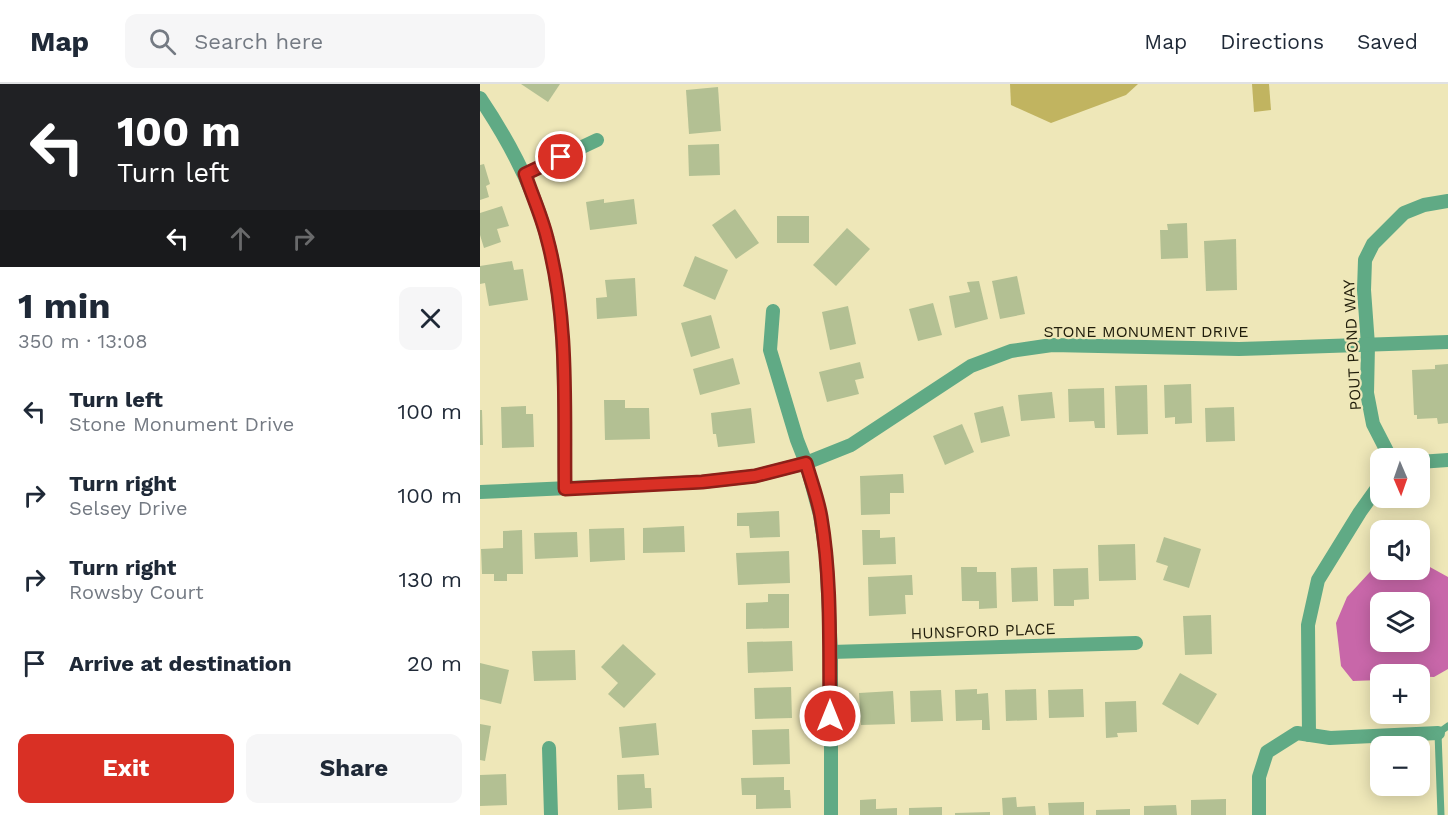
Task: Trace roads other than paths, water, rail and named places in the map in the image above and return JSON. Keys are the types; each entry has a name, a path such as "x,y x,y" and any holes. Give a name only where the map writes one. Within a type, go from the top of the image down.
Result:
{"street":[{"path":"480,98 525,174 547,238 557,289 562,337 565,489"},
{"path":"525,174 597,140"},
{"name":"POUT POND WAY","path":"1385,448 1372,424 1367,393 1365,260 1373,243 1404,213 1424,205 1448,201"},
{"path":"773,311 770,350 806,463 820,515 824,545 831,652 831,815"},
{"name":"STONE MONUMENT DRIVE","path":"480,492 702,482 755,476 806,463 851,445 971,366 1011,351 1052,345 1239,349 1448,342"},
{"path":"1430,461 1448,460"},
{"path":"1309,735 1308,625 1318,580 1370,498"},
{"name":"HUNSFORD PLACE","path":"831,652 1136,643"},
{"path":"1259,815 1259,777 1267,752 1297,734 1330,738 1443,730"},
{"path":"549,748 551,815"}],"lane":[{"path":"1441,815 1443,730"}]}
